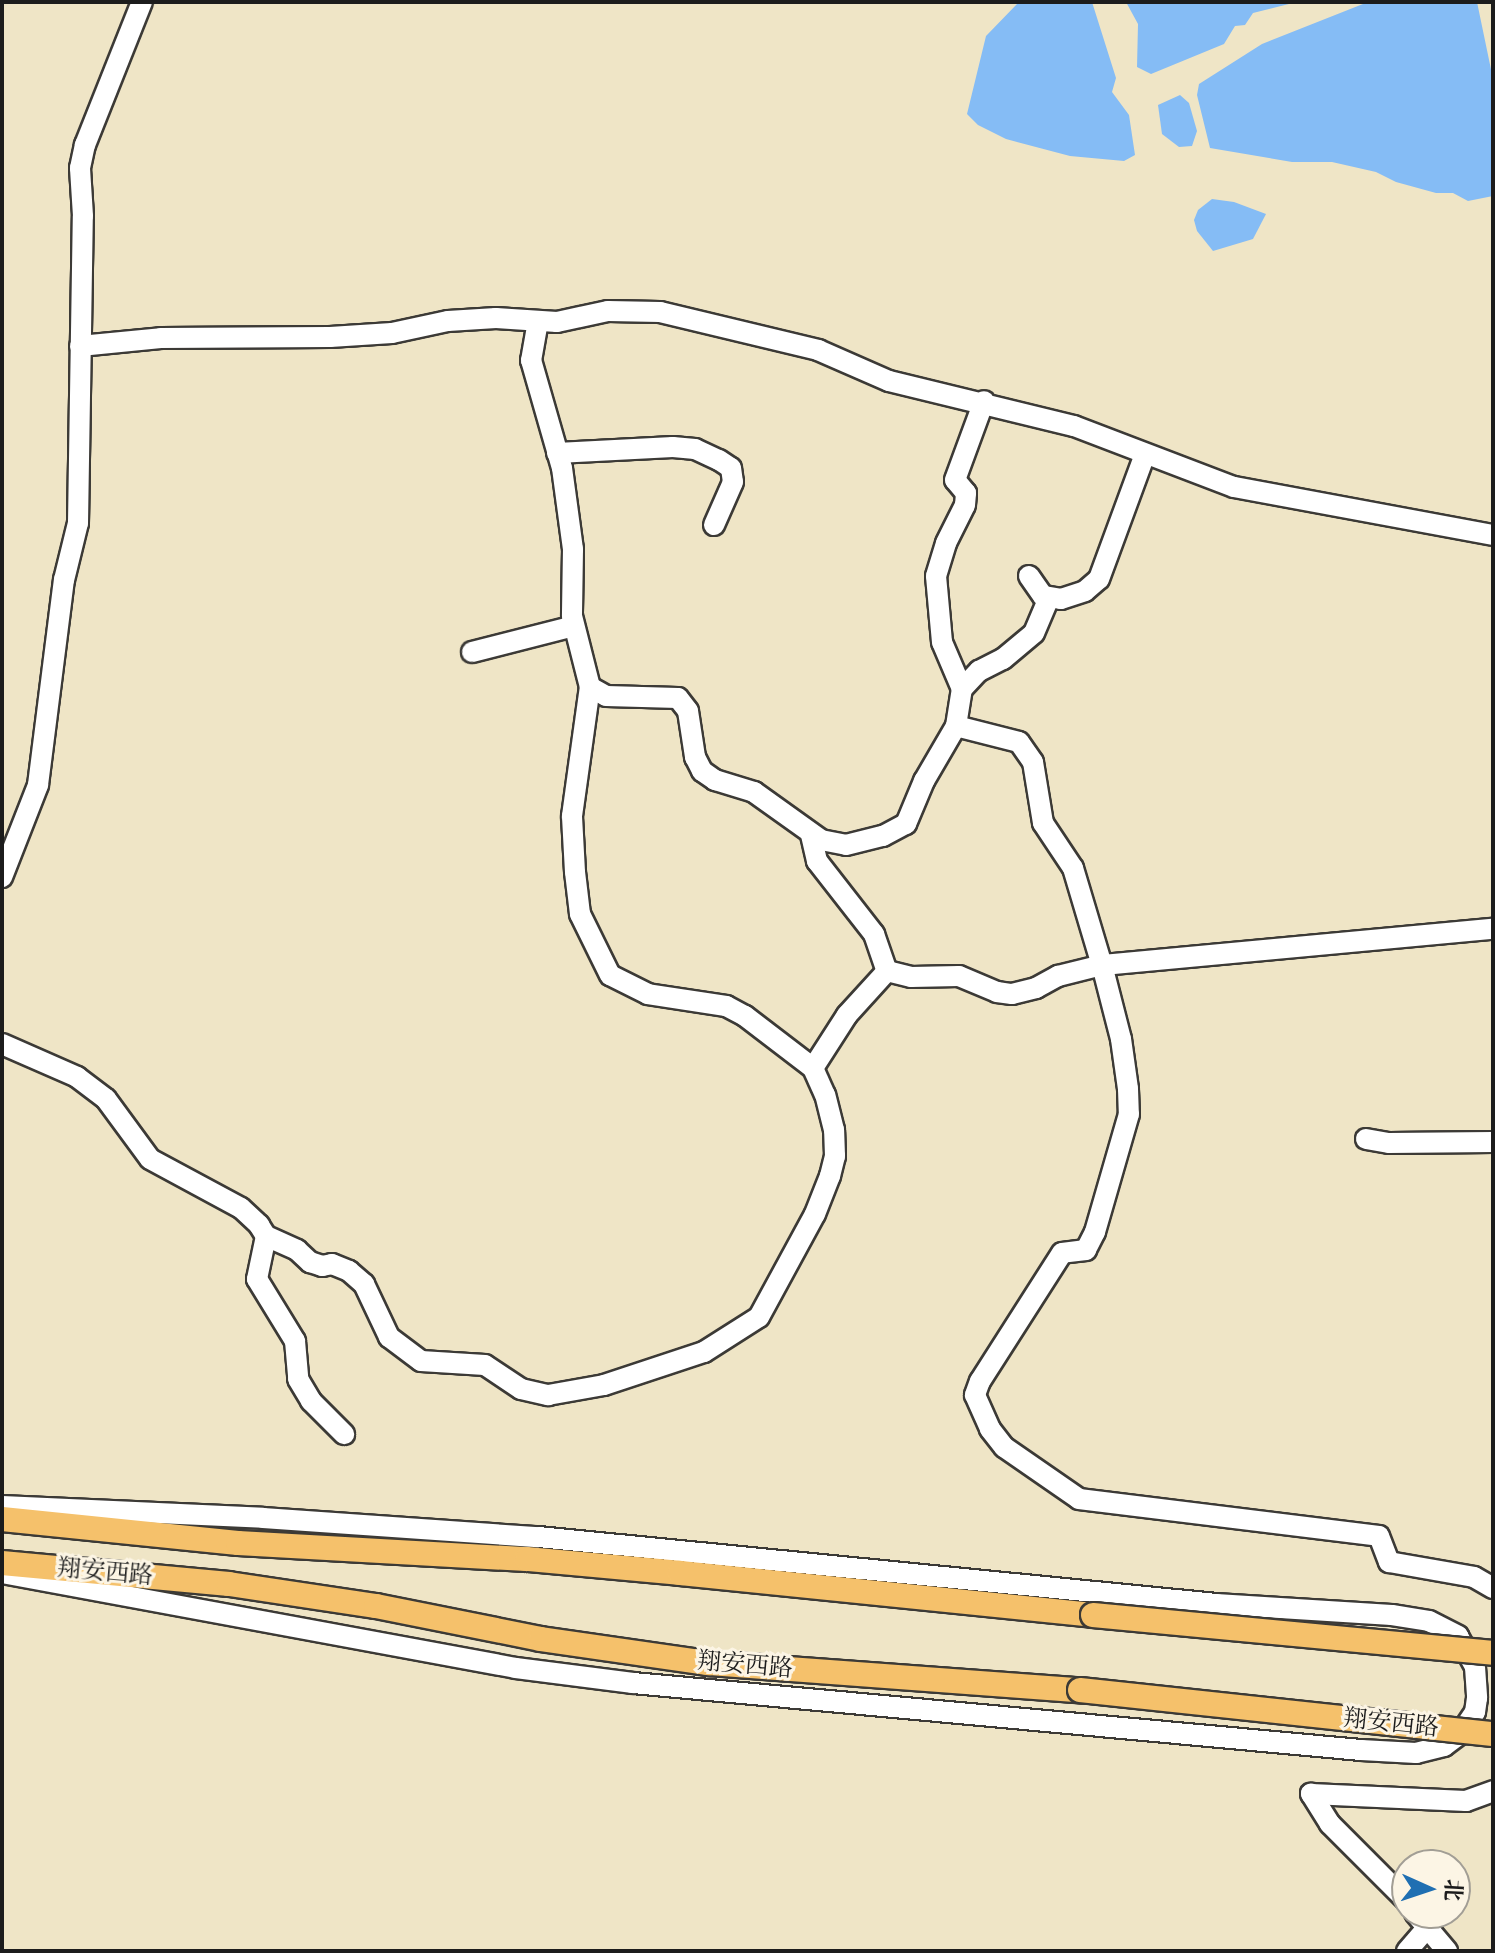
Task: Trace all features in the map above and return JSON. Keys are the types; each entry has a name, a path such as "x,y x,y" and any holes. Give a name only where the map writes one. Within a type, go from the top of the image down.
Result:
{"main road":[{"name":"翔安西路","path":"2,1519 238,1543 650,1570 1493,1653"},
{"name":"翔安西路","path":"2,1563 229,1584 376,1606 541,1639 708,1663 1080,1690 1493,1734"}],"street":[{"path":"2,877 38,785 64,580 78,523 83,216 80,168 85,145 142,2"},
{"path":"80,346 161,338 392,333 448,321 496,318 557,322 608,311 660,312 818,350 889,381 984,401 1074,426 1234,487 1493,535"},
{"path":"2,1044 77,1077 106,1099 150,1159 241,1208 266,1236 297,1250 310,1262 322,1266 332,1264 349,1271 364,1284 389,1337 421,1361 485,1365 521,1389 548,1395 604,1385 704,1352 759,1317 815,1214 835,1156 828,1107 820,1077 813,1068 726,1006 648,994 610,975 580,914 572,816 590,687 574,626 571,526 557,453 531,360 538,321"},
{"path":"590,687 606,696 678,698 688,711 695,757 702,771 715,780 754,792 811,835 846,845 883,836 906,824 924,781 956,726 962,689 942,642 936,576 946,543 965,505 966,493 955,480 984,401"},
{"path":"557,453 673,447 695,449 719,460 731,468 733,482 714,525"},
{"path":"1029,576 1036,588 1049,598 1085,591 1099,579 1145,454"},
{"path":"962,689 979,671 1003,659 1034,633 1049,598"},
{"path":"472,652 574,626"},
{"path":"956,726 1019,742 1033,762 1043,823 1073,868 1102,965 1121,1039 1129,1114 1095,1232 1086,1250 1062,1253 980,1381 975,1395 993,1446 1079,1499 1379,1536 1389,1562 1474,1577 1493,1588"},
{"path":"811,835 817,861 874,934 887,971"},
{"path":"887,971 911,977 959,976 997,992 1012,994 1036,988 1058,976 1102,965 1493,929"},
{"path":"813,1068 847,1015 887,971"},
{"path":"1366,1139 1389,1143 1493,1142"},
{"path":"266,1236 257,1279 295,1341 298,1379 311,1401 344,1434"},
{"path":"2,1506 263,1518 538,1537 1216,1604 1392,1615 1429,1621 1458,1636 1475,1667 1477,1698 1475,1712 1460,1734 1444,1746 1416,1753 1361,1750 633,1683 516,1668 2,1573"},
{"path":"1391,1885 1330,1824 1311,1794 1466,1801 1493,1791"},
{"path":"1407,1951 1417,1929"},
{"path":"1428,1929 1447,1951"}],"water":[{"path":"1019,2 1092,2 1116,78 1112,92 1129,115 1135,155 1124,161 1070,156 1006,139 978,125 967,114 986,36"},
{"path":"1126,2 1297,2 1253,13 1245,25 1235,26 1224,44 1151,74 1137,67 1138,24"},
{"path":"1368,2 1477,2 1493,79 1493,196 1468,201 1453,193 1436,193 1396,182 1376,172 1332,162 1292,162 1210,148 1197,95 1199,84 1262,44"},
{"path":"1180,95 1189,103 1197,131 1192,146 1179,147 1162,134 1158,105"},
{"path":"1212,199 1234,202 1266,214 1253,239 1213,251 1197,231 1194,220 1198,210"}]}
